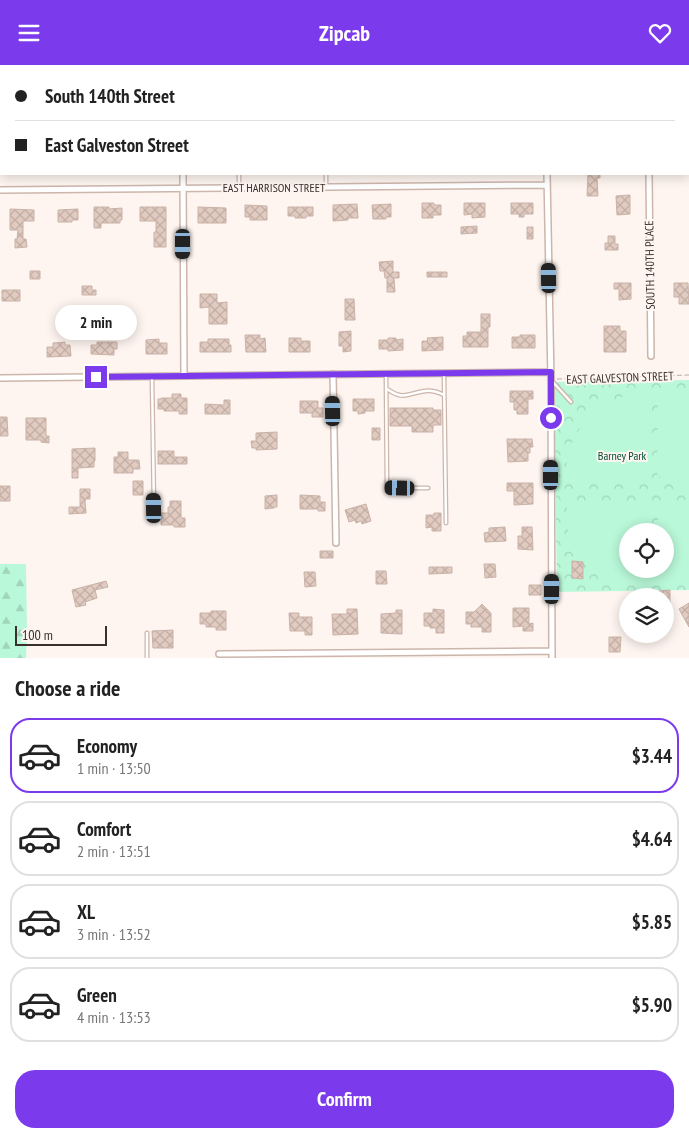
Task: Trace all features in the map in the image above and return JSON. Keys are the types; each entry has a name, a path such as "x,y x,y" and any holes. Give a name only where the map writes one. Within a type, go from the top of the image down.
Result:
{"street":[{"path":"183,175 184,376"},
{"path":"547,175 551,372 552,658"},
{"name":"SOUTH 140TH PLACE","path":"649,175 651,356"},
{"name":"EAST HARRISON STREET","path":"0,190 548,185"},
{"name":"EAST GALVESTON STREET","path":"0,378 551,372"},
{"path":"333,374 336,543"},
{"path":"219,654 552,651"}],"lane":[{"path":"239,175 239,188"},
{"path":"326,175 326,187"},
{"path":"386,373 387,488 428,488"},
{"path":"444,373 446,523"},
{"path":"152,376 154,508"},
{"path":"551,380 570,402"},
{"path":"386,389 393,394 402,396 432,390 444,395"},
{"path":"147,633 147,658"}],"path":[{"name":"EAST GALVESTON STREET","path":"551,380 689,375"}],"green space":[{"name":"Barney Park","path":"689,380 689,590 674,590 674,588 619,588 619,591 557,592 554,382"},
{"path":"636,394 649,394 650,474 647,478 567,478 567,461 573,439 584,422 599,408 608,403"},
{"path":"658,394 677,394 689,398 689,478 662,479 657,474"},
{"path":"567,502 645,502 651,506 651,523 619,523 619,578 652,578 652,585 632,585 618,582 598,572 581,557 570,537 567,523"},
{"path":"662,502 689,502 689,582 678,585 659,585 659,578 674,578 674,523 658,523 658,506"},
{"path":"0,564 26,564 26,658 0,658"}],"building":[{"path":"588,175 600,175 600,178 597,178 598,196 587,196"},
{"path":"630,195 630,214 617,215 616,196"},
{"path":"422,203 441,205 441,215 433,215 433,218 422,218"},
{"path":"464,203 485,203 485,217 472,218 472,214 464,215"},
{"path":"511,203 533,203 533,214 524,214 524,217 519,217 519,214 511,214"},
{"path":"357,204 358,218 333,221 333,205"},
{"path":"391,204 391,217 373,219 372,205"},
{"path":"245,205 267,206 267,220 250,220 250,217 245,217"},
{"path":"94,207 122,208 122,220 120,220 120,223 101,223 101,228 94,228"},
{"path":"140,207 166,207 166,247 154,247 156,221 140,221"},
{"path":"198,207 226,208 226,223 198,223"},
{"path":"288,207 313,207 313,216 295,218 295,216 288,216"},
{"path":"10,209 34,210 34,221 23,221 23,239 26,239 27,247 15,248 18,230 10,230"},
{"path":"78,209 78,220 58,222 58,210"},
{"path":"477,226 477,233 461,234 461,227"},
{"path":"527,227 533,227 533,239 527,239"},
{"path":"608,236 615,236 615,244 618,244 618,250 605,250"},
{"path":"393,261 393,272 399,272 399,278 394,278 395,292 387,292 387,278 385,278 384,271 380,271 379,262"},
{"path":"30,271 40,271 40,279 30,279"},
{"path":"427,272 447,272 447,277 427,277"},
{"path":"614,283 631,283 631,299 619,300 619,289 614,289"},
{"path":"674,283 688,283 689,304 679,304 679,297 674,297"},
{"path":"82,286 92,286 92,290 96,290 96,295 82,295"},
{"path":"2,290 20,290 20,301 2,301"},
{"path":"200,294 217,294 217,303 227,302 227,324 209,324 209,307 200,308"},
{"path":"345,299 354,299 355,320 345,320"},
{"path":"481,314 490,314 488,347 463,347 463,336 467,336 467,332 481,332"},
{"path":"604,326 620,326 620,331 626,331 626,352 604,352"},
{"path":"351,331 351,351 343,352 343,346 339,346 339,332"},
{"path":"245,335 260,335 260,339 265,338 266,352 246,352"},
{"path":"520,335 535,335 535,348 512,348 512,337 520,337"},
{"path":"443,337 443,350 422,351 422,341 428,341 427,338"},
{"path":"289,338 301,338 301,341 310,341 310,352 289,352"},
{"path":"388,338 403,339 403,350 388,351 388,349 379,349 379,340 388,340"},
{"path":"159,339 159,343 167,343 167,354 146,354 146,340"},
{"path":"208,339 229,339 231,352 200,352 200,342 208,342"},
{"path":"65,342 65,345 70,345 71,356 47,357 47,347 53,347 53,343"},
{"path":"97,342 117,342 117,349 114,349 114,355 91,354 91,345 97,345"},
{"path":"510,391 533,391 533,399 528,399 528,414 517,414 517,410 514,410 514,402 510,402"},
{"path":"172,394 181,394 181,398 187,398 187,414 179,414 179,411 158,409 158,399 172,398"},
{"path":"353,399 374,399 374,411 365,411 365,413 358,414 358,411 353,411"},
{"path":"224,400 230,400 230,414 205,414 205,404 224,405"},
{"path":"300,401 318,401 318,408 323,408 323,417 312,417 312,413 300,413"},
{"path":"390,408 433,408 433,410 441,410 441,425 433,425 433,432 412,432 412,426 390,426"},
{"path":"0,417 7,417 8,436 0,436"},
{"path":"26,418 46,418 46,436 49,436 49,443 41,442 41,440 26,440"},
{"path":"372,428 380,428 380,440 372,440"},
{"path":"277,432 277,449 256,450 256,448 252,448 251,441 256,441 256,433"},
{"path":"507,439 532,439 533,447 530,447 528,461 508,462"},
{"path":"95,448 94,467 78,468 78,478 72,478 72,449"},
{"path":"158,451 174,451 174,457 187,457 187,464 158,464"},
{"path":"118,452 128,452 128,460 139,460 140,469 133,469 133,473 114,473 114,457 118,457"},
{"path":"133,481 143,481 143,495 133,495"},
{"path":"507,483 533,483 533,504 514,505 514,491 507,491"},
{"path":"0,486 10,486 10,501 0,501"},
{"path":"80,489 90,489 90,499 85,499 86,513 69,514 69,507 80,507"},
{"path":"277,495 277,507 265,509 265,496"},
{"path":"300,495 320,496 320,502 325,502 325,511 300,509"},
{"path":"170,501 181,501 181,518 185,518 185,527 161,525 161,513 168,513"},
{"path":"366,504 371,521 362,524 361,521 356,523 355,520 349,522 345,510"},
{"path":"434,513 441,513 441,531 432,531 432,527 426,528 426,515 434,515"},
{"path":"505,527 506,541 485,542 484,533 489,532 489,528"},
{"path":"522,527 532,527 533,550 518,549 518,536 522,536"},
{"path":"320,551 333,551 333,558 320,558"},
{"path":"572,561 583,562 583,579 572,578"},
{"path":"484,564 495,564 496,577 485,578"},
{"path":"429,567 452,567 452,573 429,574"},
{"path":"376,571 386,571 387,584 376,584"},
{"path":"304,572 315,572 316,586 305,587"},
{"path":"106,581 108,587 95,590 97,598 85,602 86,605 76,607 72,590"},
{"path":"529,585 541,585 541,595 529,595"},
{"path":"689,603 689,627 679,609"},
{"path":"482,604 491,613 491,632 482,632 482,627 471,627 471,624 466,624 466,612 474,612"},
{"path":"513,608 529,608 529,624 533,623 533,631 523,631 523,626 513,627"},
{"path":"347,609 357,609 358,634 333,635 332,614 347,614"},
{"path":"433,609 444,610 444,633 436,633 436,628 424,626 424,613 433,613"},
{"path":"396,610 402,610 402,634 381,633 381,614 396,613"},
{"path":"211,611 226,611 226,630 216,630 216,627 206,627 206,624 200,624 200,613 211,613"},
{"path":"289,613 299,613 299,617 312,617 312,635 305,635 305,631 290,631"},
{"path":"173,630 173,648 153,648 152,631"},
{"path":"609,637 619,637 620,652 609,652"}],"route":[{"path":"96,377 551,372 551,418"}]}
